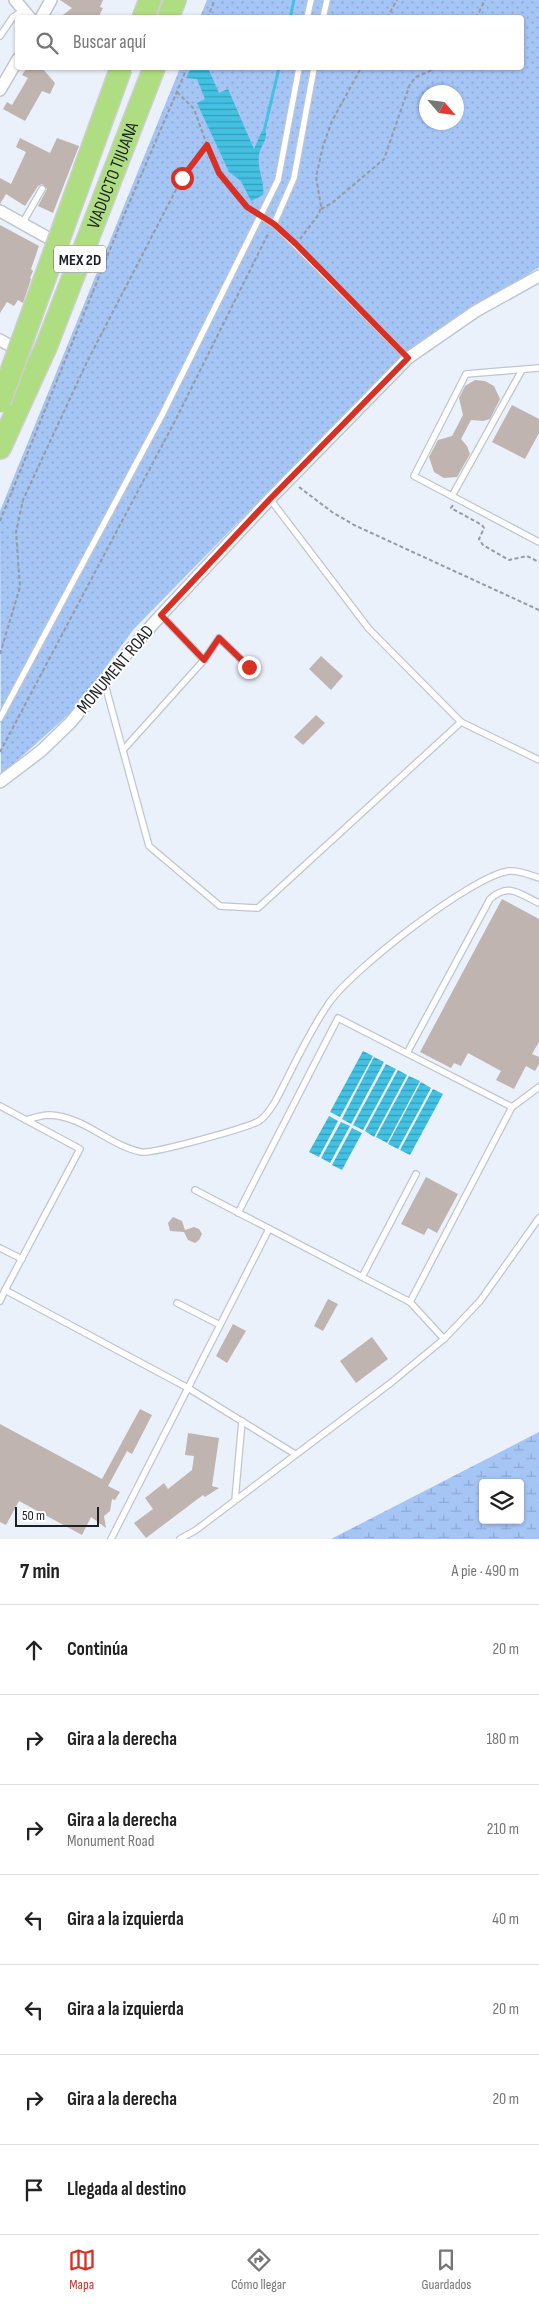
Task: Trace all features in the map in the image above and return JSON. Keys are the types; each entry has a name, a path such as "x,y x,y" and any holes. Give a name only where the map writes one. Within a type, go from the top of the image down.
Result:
{"highway":[{"path":"139,15 144,0"},
{"path":"144,15 150,0"},
{"path":"0,394 9,345 59,244 122,70"},
{"name":"VIADUCTO TIJUANA","path":"0,402 122,70"},
{"path":"0,448 57,310 148,70"},
{"name":"VIADUCTO TIJUANA","path":"0,448 46,347 153,70"}],"street":[{"path":"15,0 27,14"},
{"path":"43,15 51,0"},
{"path":"0,90 15,64"},
{"path":"0,211 59,244"},
{"name":"MONUMENT ROAD","path":"0,782 41,752 71,722 161,615 289,479 408,358 476,311 539,276"}],"lane":[{"path":"308,15 311,0"},
{"path":"324,15 327,0"},
{"path":"0,36 15,17"},
{"path":"0,718 162,415 278,180 299,70"},
{"path":"274,224 294,178 314,70"},
{"path":"22,224 42,190"},
{"path":"260,216 274,224 296,244 408,358"},
{"path":"539,368 466,374 414,476 539,542"},
{"path":"454,497 522,370"},
{"path":"270,499 369,629 461,722 539,760"},
{"path":"161,615 204,660"},
{"path":"123,750 204,660 219,638 249,667"},
{"path":"104,681 149,846 220,906 258,908 461,722"},
{"path":"26,1120 47,1115 72,1119 128,1148 148,1153 184,1145 258,1122 267,1115 329,1004 373,958 422,920 479,882 509,871 520,872 539,878"},
{"path":"407,1053 490,899 498,892 510,890 539,903"},
{"path":"238,1213 338,1018 512,1107"},
{"path":"410,1302 512,1107 539,1087"},
{"path":"0,1106 80,1149 0,1300"},
{"path":"362,1277 416,1174"},
{"path":"195,1190 410,1302 444,1339"},
{"path":"180,1539 196,1530 392,1382 444,1339 480,1301 539,1218"},
{"path":"111,1539 269,1229"},
{"path":"0,1248 22,1259"},
{"path":"5,1290 188,1388 296,1454"},
{"path":"177,1303 220,1325"},
{"path":"235,1500 242,1421"}],"path":[{"path":"209,15 214,0"},
{"path":"389,15 397,0"},
{"path":"478,15 485,0"},
{"path":"0,521 118,229 186,70"},
{"path":"296,244 319,214 316,177 323,146 332,121 360,70"},
{"path":"320,209 332,204 384,159 410,84 416,78 433,70"},
{"path":"177,92 194,109 219,173 247,207 260,216"},
{"path":"0,654 20,587 16,532 23,500 86,364 178,187 207,145"},
{"path":"0,752 176,419 274,224"},
{"path":"289,479 310,497 354,525 539,610"},
{"path":"454,497 451,508 482,525 484,528 479,539 483,546 509,560 527,556 539,562"}],"green space":[{"path":"207,0 539,0 539,267 394,363 133,630 76,708 1,775 0,511 179,70 524,70 524,15 201,15"},
{"path":"539,1432 539,1539 331,1539"}],"shaded area":[{"path":"190,70 209,70 219,93 228,89 254,149 262,131 266,132 259,160 263,195 251,201 241,181 229,172 197,103 205,99 197,79 186,78"},
{"path":"363,1051 373,1056 340,1117 330,1112"},
{"path":"374,1057 384,1062 351,1124 342,1119"},
{"path":"386,1064 396,1069 363,1130 353,1125"},
{"path":"398,1070 407,1075 374,1137 365,1131"},
{"path":"409,1076 420,1081 387,1143 376,1137"},
{"path":"421,1082 431,1088 398,1149 388,1144"},
{"path":"433,1089 443,1094 410,1155 400,1150"},
{"path":"329,1116 338,1121 319,1157 309,1152"},
{"path":"341,1122 350,1126 330,1163 321,1158"},
{"path":"352,1128 362,1133 342,1170 332,1165"}],"building":[{"path":"60,0 103,0 100,7 103,8 100,15 63,15 72,8"},
{"path":"26,70 44,70 55,83 50,94 42,91 25,121 3,109 7,102 12,105 28,78 22,75"},
{"path":"20,138 50,153 57,138 79,146 53,213 38,206 47,189 42,184 38,186 25,206 6,194 0,204 0,178 11,184 26,152 16,147"},
{"path":"0,225 39,246 23,303 18,300 14,306 7,302 0,313"},
{"path":"475,380 485,381 494,386 500,399 490,419 483,421 471,420 461,439 467,446 470,454 457,477 444,478 434,472 429,457 438,440 452,436 463,415 459,398 465,386"},
{"path":"512,405 539,419 539,433 525,459 492,442"},
{"path":"321,656 343,676 331,690 309,669"},
{"path":"316,715 325,723 303,745 294,737"},
{"path":"502,899 539,919 539,1042 532,1054 539,1057 539,1064 535,1071 526,1066 514,1089 496,1080 501,1071 468,1053 461,1066 454,1063 451,1068 420,1052"},
{"path":"426,1177 458,1194 437,1233 428,1228 424,1235 401,1224"},
{"path":"173,1217 182,1221 185,1230 194,1227 199,1229 202,1234 199,1240 195,1243 188,1240 184,1232 170,1231 168,1223"},
{"path":"328,1299 338,1304 323,1331 314,1326"},
{"path":"233,1324 246,1331 227,1363 216,1356"},
{"path":"372,1337 388,1359 356,1383 340,1361"},
{"path":"140,1409 152,1415 132,1454 127,1451 108,1486 120,1492 115,1500 112,1499 110,1511 104,1516 106,1528 91,1517 82,1535 19,1501 6,1525 0,1522 0,1424 102,1479"},
{"path":"188,1433 219,1438 212,1486 219,1488 205,1497 203,1495 146,1538 134,1523 153,1509 145,1498 164,1483 168,1489 192,1470 194,1456 185,1455"}],"waterway":[{"path":"291,15 294,0"},
{"path":"264,131 279,70"}],"route":[{"path":"182,178 207,145 219,173 247,207 274,224 296,244 408,358 270,499 161,615 204,660 219,638 249,667"}]}
